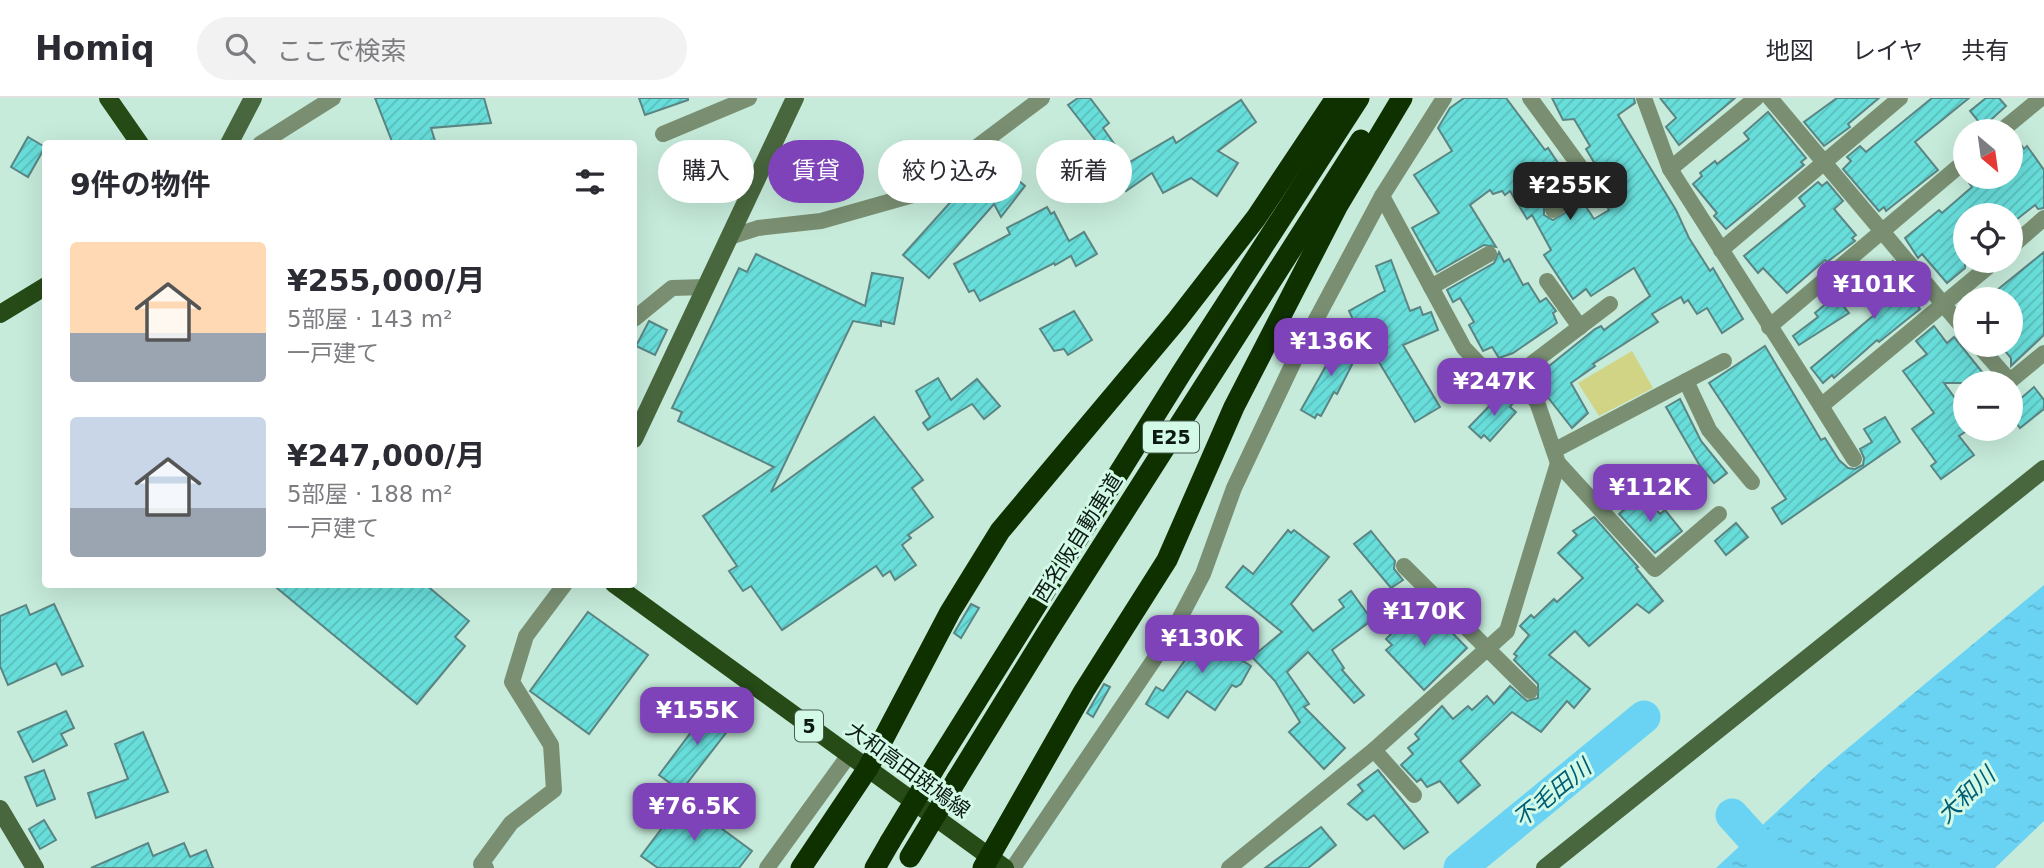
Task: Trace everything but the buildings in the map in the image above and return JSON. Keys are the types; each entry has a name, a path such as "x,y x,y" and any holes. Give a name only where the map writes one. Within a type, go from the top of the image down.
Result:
{"highway":[{"path":"802,868 868,768 950,612 1000,531 1177,320 1256,218 1336,98"},
{"name":"西名阪自動車道","path":"875,868 1152,419 1359,98"},
{"name":"西名阪自動車道","path":"907,863 1312,214 1390,98"},
{"path":"992,864 1084,691 1167,560 1234,407 1338,205 1402,98"}],"main road":[{"path":"108,98 137,140"},
{"path":"0,314 42,288"},
{"name":"大和高田斑鳩線","path":"619,588 868,768 992,864"}],"street":[{"path":"231,140 254,98"},
{"path":"266,140 333,98"},
{"path":"663,134 750,98"},
{"path":"637,433 795,98"},
{"path":"730,237 758,228 821,220 913,195 1041,98"},
{"path":"1013,868 1172,633 1203,575 1234,488 1268,412 1382,195 1444,98"},
{"path":"1530,98 1547,125 1592,183 1553,210"},
{"path":"1644,98 1670,169 1854,459"},
{"path":"1670,169 1756,98"},
{"path":"1770,98 1953,316"},
{"path":"1721,250 1900,98"},
{"path":"2016,119 2041,98"},
{"path":"1769,327 1953,171"},
{"path":"1382,195 1464,348 1484,369 1526,389 1537,402 1548,439 1557,457 1655,569 1719,513"},
{"path":"2023,236 2044,218"},
{"path":"1431,286 1489,254"},
{"path":"1821,406 1981,273"},
{"path":"1547,281 1580,327"},
{"path":"637,317 672,288 706,287"},
{"path":"1509,381 1610,304"},
{"path":"1989,357 2010,381 2044,352"},
{"path":"1229,868 1374,750 1507,631 1557,457 1724,361"},
{"path":"1686,381 1709,430 1752,482"},
{"path":"1545,868 2044,469"},
{"path":"1405,566 1530,691"},
{"path":"486,868 481,864 512,823 554,790 551,745 512,682 526,636 562,588"},
{"path":"1374,750 1414,795"},
{"path":"767,868 849,755"},
{"path":"0,809 35,868"}],"green space":[{"path":"1632,351 1653,388 1599,416 1578,383"}],"water":[{"name":"大和川","path":"2044,585 2044,821 1995,868 1716,868 1824,768"}],"waterway":[{"name":"不毛田川","path":"1460,868 1644,717"},
{"name":"不毛田川","path":"1732,815 1780,868"}]}
